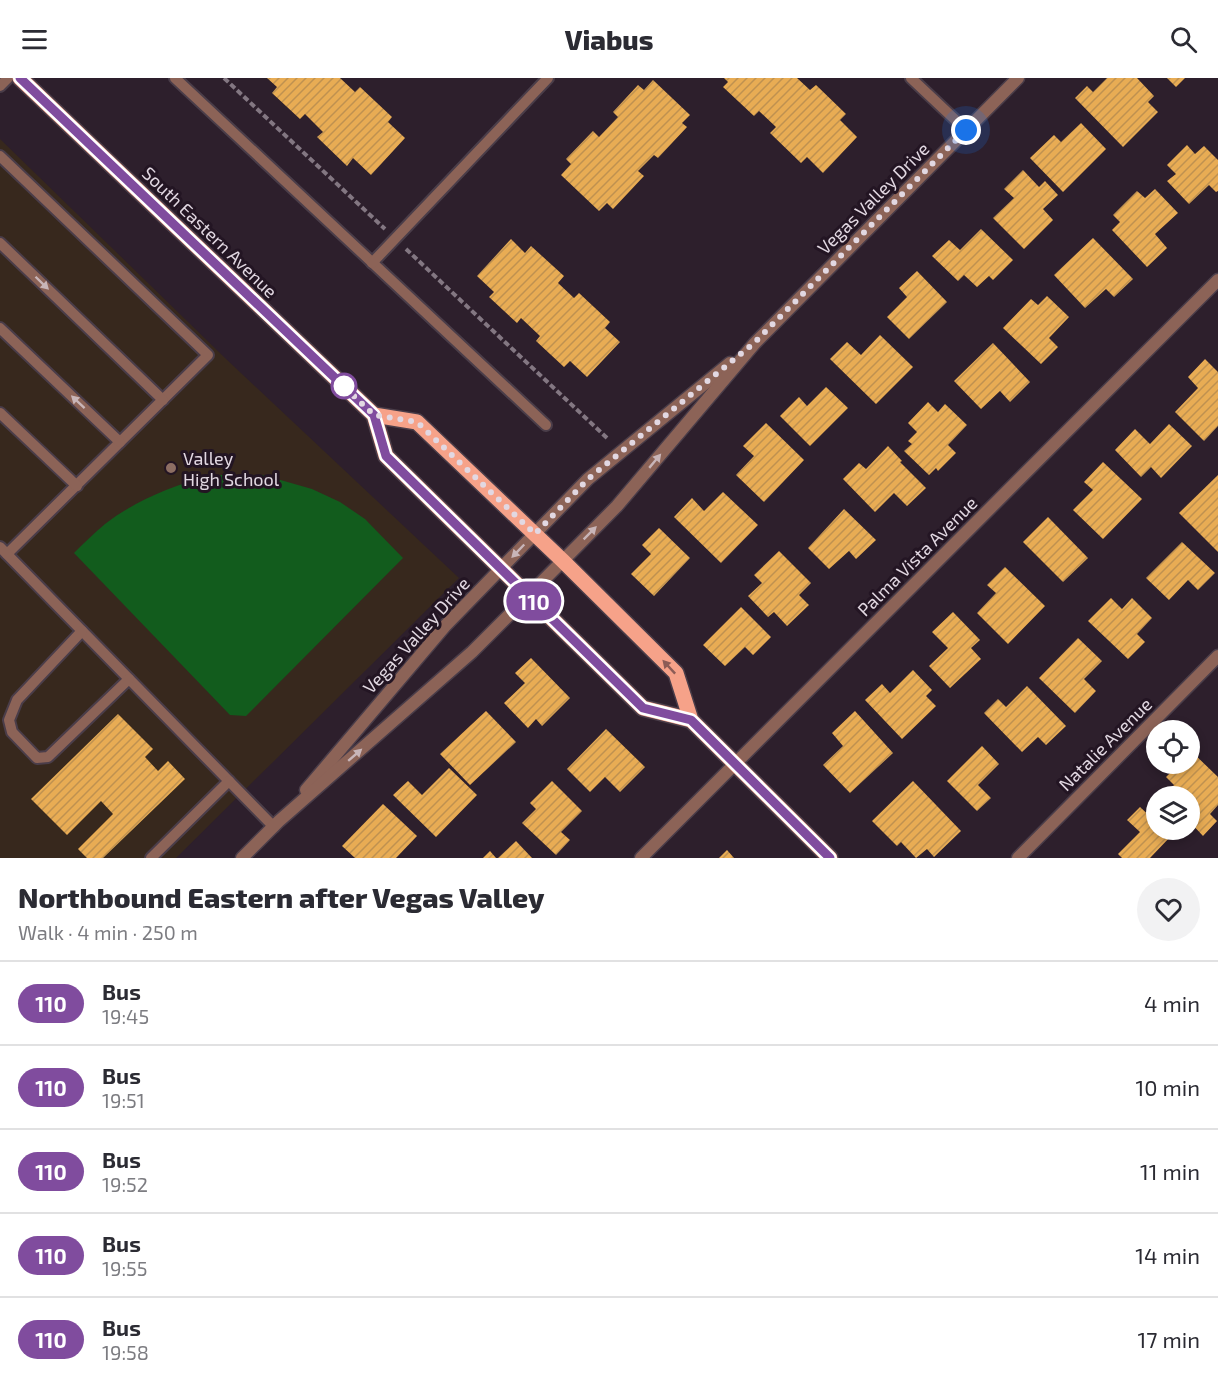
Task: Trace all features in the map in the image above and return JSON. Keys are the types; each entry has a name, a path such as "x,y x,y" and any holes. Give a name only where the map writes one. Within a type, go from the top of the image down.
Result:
{"main road":[{"name":"South Eastern Avenue","path":"20,78 374,415"},
{"path":"691,720 643,708 386,456 374,415 417,422 563,561 676,673 691,720 830,858"}],"street":[{"name":"Vegas Valley Drive","path":"242,858 276,824 472,652 563,561 617,506 754,343 1018,78"},
{"name":"Palma Vista Avenue","path":"641,858 1218,280"},
{"name":"Vegas Valley Drive","path":"276,824 445,626 588,479 754,343"},
{"name":"Natalie Avenue","path":"1018,858 1218,656"}],"lane":[{"path":"0,86 8,78"},
{"path":"175,78 546,425"},
{"path":"372,263 548,78"},
{"path":"911,78 966,130"},
{"path":"0,156 208,355 77,486 4,551 229,781 276,824"},
{"path":"0,243 163,400"},
{"path":"0,328 120,442"},
{"path":"0,412 77,486"},
{"path":"82,631 17,700 9,720 12,732 38,758 48,757 129,678"},
{"path":"151,858 229,781"}],"path":[{"path":"224,78 607,438"}],"shaded area":[{"name":"Valley High School","path":"0,139 225,358 459,578 176,858 0,858"}],"green space":[{"path":"210,475 263,475 312,489 340,502 365,519 403,558 246,716 230,715 74,553 105,524 129,508 169,489"}],"building":[{"path":"267,78 340,78 355,92 360,87 392,117 388,122 405,138 371,175 353,158 347,166 317,137 323,132 305,114 300,119 272,93 277,87"},
{"path":"724,78 797,78 810,90 816,85 846,114 840,120 857,137 823,173 807,157 801,163 770,133 776,127 759,111 754,116 723,87 728,82"},
{"path":"1107,78 1137,78 1154,96 1148,102 1158,112 1123,147 1075,98 1087,86 1093,92"},
{"path":"1167,78 1185,78 1176,87"},
{"path":"653,80 690,115 682,123 687,127 658,158 654,155 638,171 644,176 613,209 607,203 599,211 561,175 571,164 566,159 593,131 599,137 618,117 613,112 638,85 644,90"},
{"path":"1081,123 1106,149 1063,192 1030,158 1054,135 1061,142"},
{"path":"1187,145 1195,154 1204,146 1218,160 1218,191 1216,192 1209,185 1189,204 1167,181 1176,174 1167,165"},
{"path":"1023,170 1039,187 1045,181 1058,195 1043,209 1053,220 1024,249 993,218 1014,198 1004,189"},
{"path":"1155,189 1178,213 1155,234 1167,248 1147,267 1112,230 1120,222 1113,215 1137,191 1145,198"},
{"path":"981,229 1013,260 993,280 989,276 977,287 964,275 958,281 932,256 949,240 960,250"},
{"path":"1093,238 1133,279 1114,297 1106,289 1085,308 1054,275"},
{"path":"511,239 525,253 531,246 564,276 558,283 574,298 579,293 610,322 605,328 620,342 587,377 570,361 564,367 536,341 540,336 521,318 517,323 489,297 494,292 477,276"},
{"path":"917,271 947,302 909,339 887,317 907,297 899,288"},
{"path":"1047,296 1069,317 1049,338 1058,347 1041,364 1003,328 1031,299 1038,305"},
{"path":"880,335 913,367 876,404 830,359 847,342 861,355"},
{"path":"993,343 1030,382 1010,402 1000,391 981,409 954,381"},
{"path":"1205,359 1218,372 1218,426 1204,441 1175,412 1198,388 1188,377"},
{"path":"826,387 848,408 810,446 780,416 799,397 807,406"},
{"path":"928,402 938,412 945,404 967,425 948,445 956,453 938,471 936,468 929,475 904,451 912,444 908,441 917,432 908,423"},
{"path":"766,423 804,460 764,502 736,475 754,456 743,446"},
{"path":"1169,424 1192,446 1161,478 1151,467 1141,477 1115,450 1135,429 1150,444"},
{"path":"888,446 902,461 900,462 926,488 907,506 894,493 875,512 843,479 859,463 866,469"},
{"path":"1103,462 1142,499 1103,539 1073,510 1093,490 1084,482"},
{"path":"1218,475 1218,552 1179,513"},
{"path":"723,492 758,525 721,563 674,517 692,498 704,511"},
{"path":"844,509 876,540 856,559 849,551 829,569 808,548"},
{"path":"1048,517 1088,558 1063,582 1023,542"},
{"path":"659,528 690,558 654,596 631,574 651,554 642,545"},
{"path":"1182,542 1215,573 1198,590 1188,580 1169,600 1146,578"},
{"path":"779,551 811,583 799,595 809,605 787,626 774,612 768,617 748,596 762,583 754,575"},
{"path":"1005,567 1045,606 1008,644 977,613 996,593 987,585"},
{"path":"1111,598 1122,609 1132,598 1152,618 1137,634 1145,642 1128,659 1088,621"},
{"path":"741,607 771,637 753,655 745,647 725,666 703,645"},
{"path":"953,612 980,640 971,648 981,659 950,688 929,666 948,648 932,632"},
{"path":"1078,638 1102,661 1084,679 1096,691 1075,713 1039,678"},
{"path":"531,658 570,698 542,726 536,719 528,728 504,703 525,683 515,673"},
{"path":"913,670 932,690 926,696 936,706 902,739 865,700 882,684 890,693"},
{"path":"1027,686 1066,726 1046,745 1038,737 1022,752 984,713 998,699 1006,707"},
{"path":"486,711 516,742 470,785 440,754"},
{"path":"855,711 893,753 850,793 823,765 843,746 832,733"},
{"path":"118,714 153,749 145,757 158,771 168,761 185,779 103,858 87,858 78,849 113,814 101,801 67,835 31,799"},
{"path":"606,729 645,767 620,792 605,777 590,792 567,769"},
{"path":"982,746 999,764 978,785 991,798 977,811 947,781"},
{"path":"1200,760 1218,777 1218,805 1210,814 1217,821 1203,836 1200,833 1200,786 1173,786 1166,777 1169,774 1200,774"},
{"path":"449,768 477,795 436,837 393,795 408,781 422,795"},
{"path":"552,781 582,811 561,832 570,840 556,855 522,823 536,809 530,803"},
{"path":"913,781 961,831 934,857 927,849 916,858 901,842 897,846 872,821"},
{"path":"383,804 417,836 396,858 355,858 342,846"},
{"path":"1140,807 1146,813 1146,840 1167,840 1150,858 1122,858 1118,854 1140,832 1127,820"},
{"path":"516,841 532,858 498,858"},
{"path":"727,850 734,858 719,858"},
{"path":"490,851 496,858 483,858"}],"bus line":[{"name":"110","path":"20,78 374,415 386,456 643,708 691,720 830,858"}],"place":[{"name":"Valley High School","path":"171,468"}],"route":[{"path":"344,386 341,384 374,415 417,422 535,534 588,479 754,343 966,130"}]}
